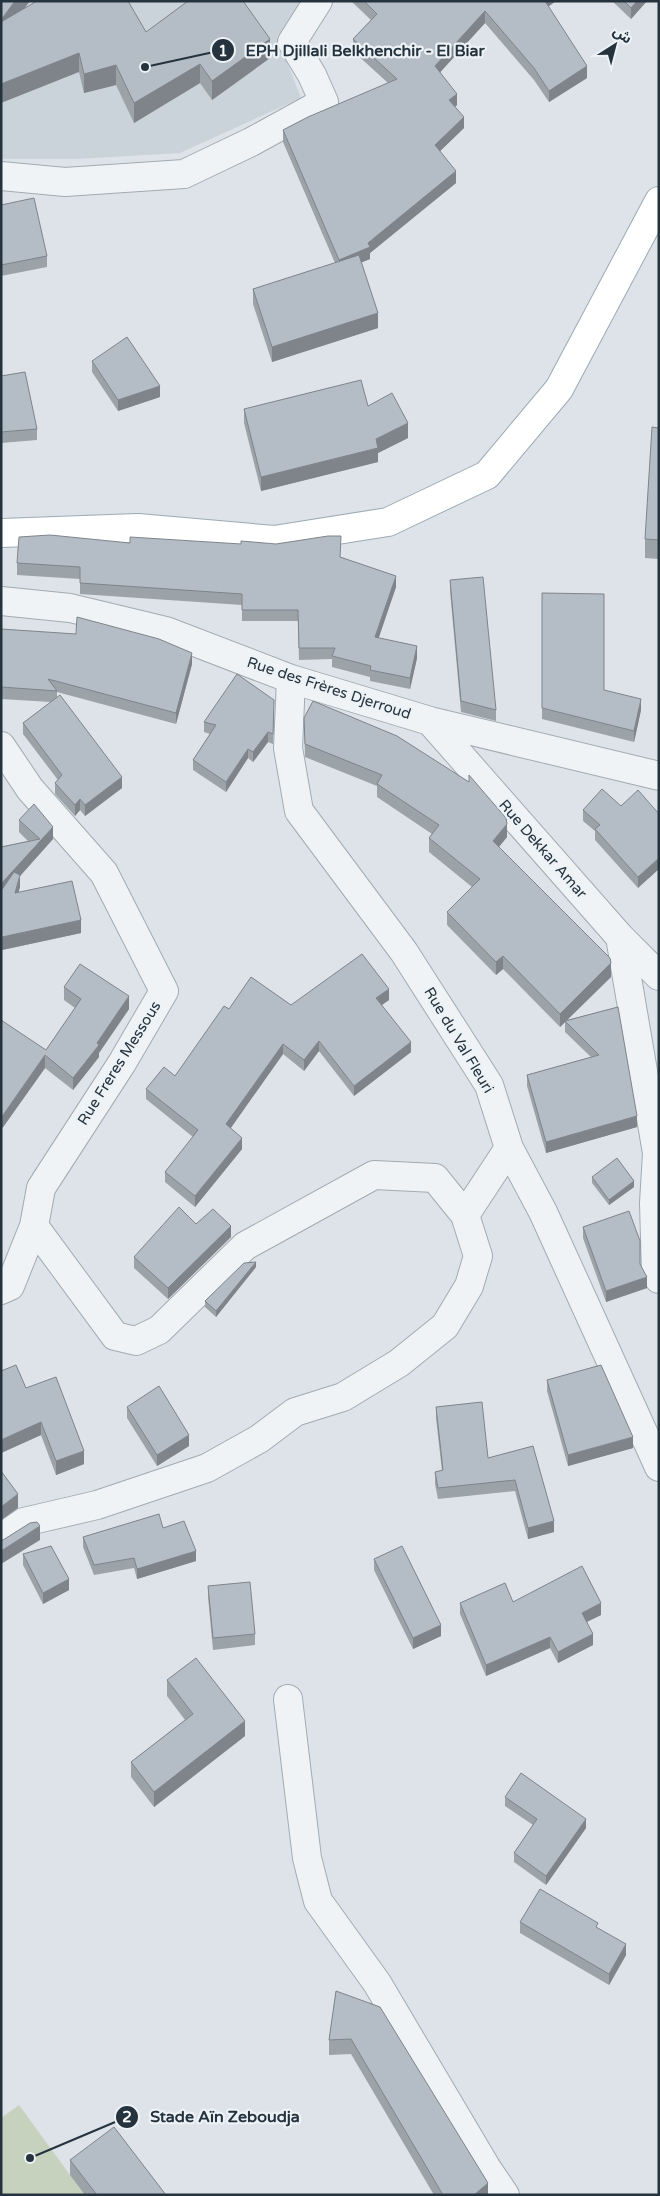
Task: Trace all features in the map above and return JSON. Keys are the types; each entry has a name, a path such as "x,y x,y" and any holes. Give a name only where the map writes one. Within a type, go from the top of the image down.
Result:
{"main road":[{"path":"1,533 138,528 274,540 388,522 487,475 559,389 659,201"}],"street":[{"path":"1,176 65,182 184,174 251,142 324,102 312,75 292,42 318,1"},
{"name":"Rue des Frères Djerroud","path":"1,601 70,608 166,631 291,679 430,721 659,776"},
{"name":"Rue du Val Fleuri","path":"291,679 288,748 300,811 404,952 489,1085 509,1148 543,1212 659,1467"},
{"name":"Rue Dekkar Amar","path":"430,721 620,937 659,976"},
{"name":"Rue Freres Messous","path":"1,746 30,789 104,873 164,990 122,1063 41,1188 34,1226 10,1286 1,1290"},
{"path":"620,937 657,1153 654,1203 656,1274 659,1279"},
{"path":"465,1215 509,1148"},
{"path":"1,1538 24,1522 97,1505 207,1468 260,1439 295,1412 343,1397 399,1363 445,1326 469,1286 478,1256 465,1215 435,1178 374,1175 245,1246 159,1330 136,1341 115,1336 34,1226"},
{"path":"288,1699 307,1858 318,1901 377,1984 486,2167 505,2195"}],"shaded area":[{"path":"1,1 312,1 277,37 301,98 180,153 76,159 1,159"}],"green space":[{"path":"19,2105 70,2175 114,2142 155,2195 1,2195 1,2118"}],"building":[{"path":"1,1 15,1 1,20"},
{"path":"37,1 128,1 146,32 188,1 243,1 270,39 212,81 200,64 134,103 116,65 84,74 79,53 1,84 1,22"},
{"path":"364,1 545,1 587,66 549,91 534,68 485,11 435,66 457,94 449,100 464,117 435,145 456,171 368,243 370,247 339,260 283,130 308,117 397,79 353,39 377,14"},
{"path":"624,1 637,1 631,8"},
{"path":"34,198 47,256 1,265 1,205"},
{"path":"359,255 378,313 272,347 253,289"},
{"path":"127,337 160,386 118,400 92,361"},
{"path":"25,372 37,429 1,432 1,376"},
{"path":"361,380 368,406 392,393 408,423 376,439 378,448 261,477 244,409"},
{"path":"652,427 659,428 659,540 645,539"},
{"path":"50,535 130,543 130,537 241,544 241,541 276,544 328,536 341,536 340,557 396,576 375,637 417,646 410,678 370,670 371,666 332,656 335,648 299,648 298,610 242,610 242,594 80,583 80,567 17,563 19,537"},
{"path":"483,577 496,710 461,701 450,580"},
{"path":"542,593 604,594 604,690 641,699 634,731 542,708"},
{"path":"77,617 159,639 192,653 176,713 48,679 57,691 1,687 1,629 76,634"},
{"path":"237,674 274,700 273,734 268,732 253,752 248,749 226,782 193,760 216,725 204,722"},
{"path":"60,695 122,777 85,805 80,799 75,805 55,783 62,775 23,723"},
{"path":"313,701 397,736 469,782 469,775 506,818 507,824 493,841 610,958 611,963 560,1014 503,956 496,962 447,912 480,879 429,838 439,825 377,784 382,775 305,744 304,718"},
{"path":"602,789 621,806 638,790 659,814 659,858 638,877 595,829 600,825 583,810"},
{"path":"34,804 53,827 1,884 1,847 40,839 19,820"},
{"path":"14,872 20,875 15,893 72,881 81,920 2,937 1,939 1,891"},
{"path":"362,954 389,989 376,998 411,1042 354,1086 319,1041 304,1060 283,1044 226,1124 242,1138 195,1196 165,1172 198,1130 146,1089 164,1067 175,1076 224,1006 229,1009 251,977 291,1005"},
{"path":"80,964 129,996 97,1043 99,1045 73,1078 45,1055 1,1118 1,1020 46,1050 81,999 64,987"},
{"path":"618,1007 637,1116 546,1142 527,1075 599,1055 565,1021"},
{"path":"617,1158 634,1181 609,1200 592,1177"},
{"path":"179,1207 196,1224 213,1209 231,1226 168,1288 134,1257"},
{"path":"629,1211 640,1241 640,1264 647,1277 606,1291 583,1227"},
{"path":"256,1262 216,1311 205,1301 244,1263"},
{"path":"16,1365 26,1388 56,1377 84,1451 56,1461 41,1422 1,1440 1,1371"},
{"path":"601,1365 633,1437 568,1455 547,1380"},
{"path":"159,1386 189,1435 157,1455 127,1407"},
{"path":"482,1402 488,1458 533,1446 554,1521 528,1528 515,1480 438,1488 435,1472 443,1470 436,1407"},
{"path":"1,1471 18,1494 1,1507"},
{"path":"159,1514 163,1528 184,1521 196,1551 137,1569 134,1558 94,1565 83,1537"},
{"path":"37,1522 40,1526 1,1551 1,1540 30,1523"},
{"path":"51,1546 69,1579 43,1593 23,1554"},
{"path":"402,1546 441,1625 413,1638 374,1559"},
{"path":"582,1566 601,1603 582,1613 593,1634 558,1652 550,1637 486,1665 460,1603 505,1583 513,1602"},
{"path":"250,1582 255,1634 213,1638 208,1586"},
{"path":"196,1658 245,1721 154,1792 131,1762 193,1714 167,1680"},
{"path":"521,1773 586,1819 546,1876 514,1853 537,1819 505,1797"},
{"path":"540,1889 598,1923 596,1927 626,1944 609,1974 520,1922"},
{"path":"336,1991 380,2007 488,2183 474,2195 443,2195 351,2039 329,2040"},
{"path":"114,2127 166,2195 97,2195 70,2160"}],"place":[{"name":"EPH Djillali Belkhenchir - El Biar","path":"145,67"},
{"name":"Stade Aïn Zeboudja","path":"30,2158"}]}
